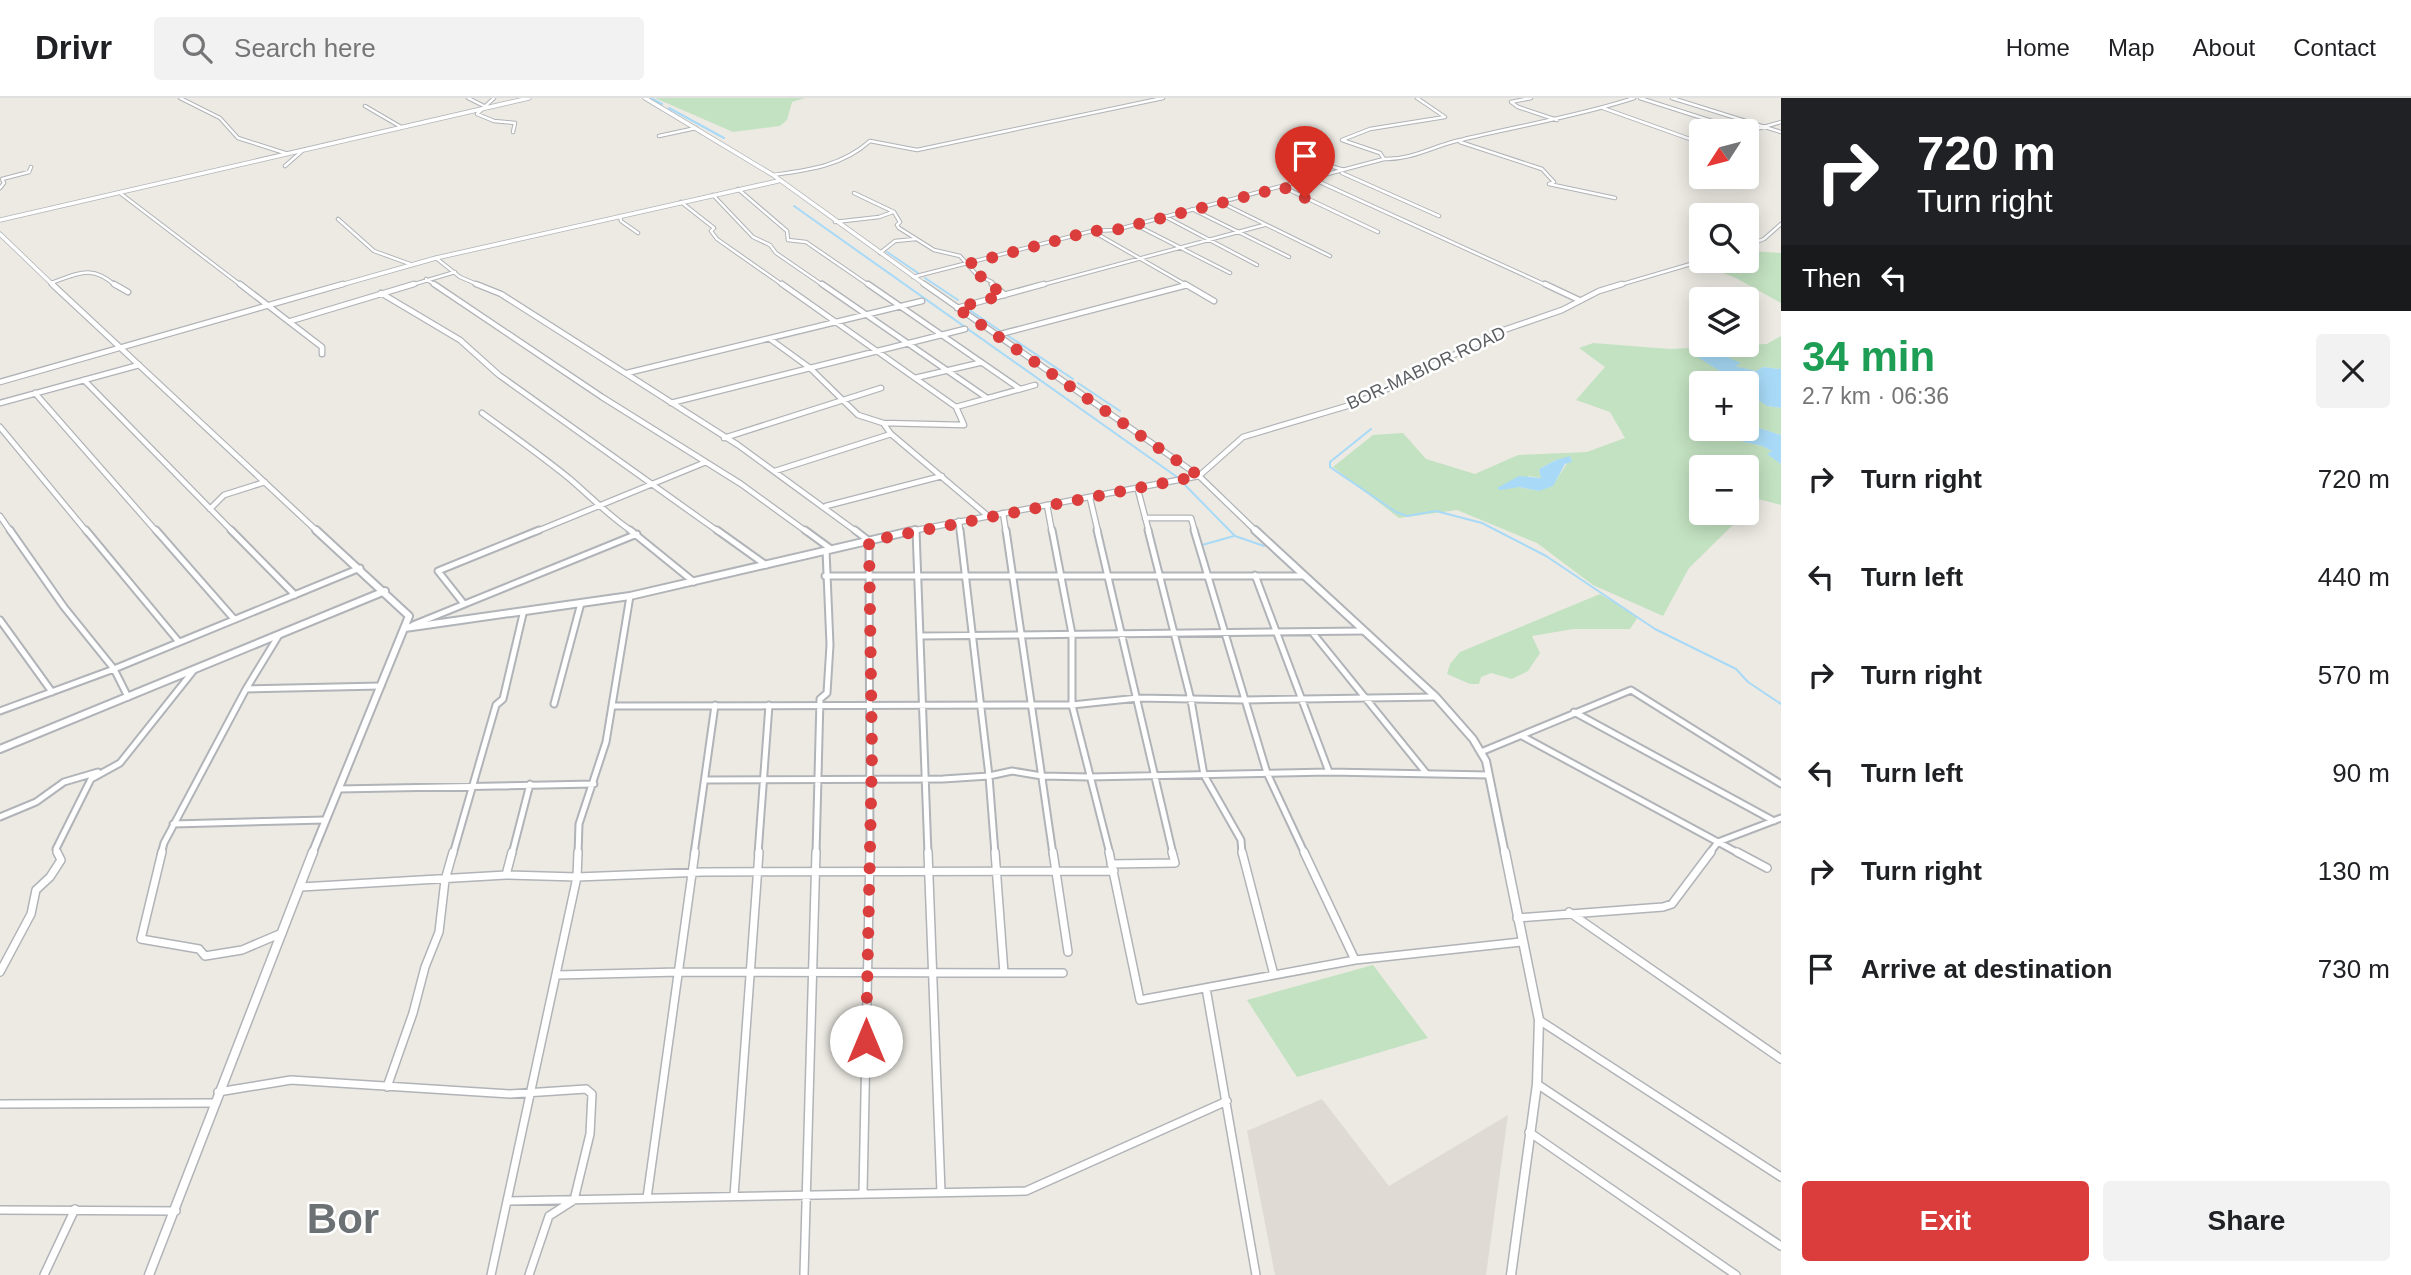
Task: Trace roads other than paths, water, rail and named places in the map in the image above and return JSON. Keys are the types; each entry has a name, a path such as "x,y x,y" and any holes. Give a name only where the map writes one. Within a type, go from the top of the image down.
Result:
{"street":[{"path":"180,98 209,111 234,131 238,138 288,155"},
{"path":"468,98 482,108"},
{"path":"494,98 477,114 515,123 513,132"},
{"path":"0,220 529,98"},
{"path":"645,98 773,175 835,222 1199,476 1456,718 1481,752 1489,775 1538,1020 1537,1084 1511,1275"},
{"path":"773,175 830,165 851,158 870,141 917,150 1163,98"},
{"path":"1384,159 1380,153 1342,140 1370,129 1445,117 1417,98"},
{"path":"1531,98 1511,102 1518,107 1557,120"},
{"path":"913,277 1092,231 1135,225 1347,171 1384,159 1399,160 1457,141 1557,120 1634,98"},
{"path":"1640,98 1706,119"},
{"path":"1672,98 1781,132"},
{"path":"365,106 401,127"},
{"path":"1603,108 1689,140"},
{"path":"1759,128 1781,122"},
{"path":"659,136 696,128"},
{"path":"1457,141 1500,158 1542,169 1554,182 1548,184 1615,198"},
{"path":"285,166 300,152"},
{"path":"1285,153 1347,171"},
{"path":"0,188 4,184 2,179 29,172 31,167"},
{"path":"1341,172 1439,215"},
{"path":"1313,179 1579,300"},
{"path":"0,382 411,264 778,181"},
{"path":"1283,187 1378,232"},
{"path":"738,189 788,231 788,240 806,242 1020,389"},
{"path":"120,192 291,321 322,348 322,354"},
{"path":"854,193 894,212 900,222 897,225 899,228 934,250 953,253 968,264 972,271 992,282 992,286 1005,296"},
{"path":"713,195 754,237 770,244 776,253 825,288 868,314 987,398"},
{"path":"681,202 714,228 711,231 717,239 956,407 964,425 883,422 858,415 845,399 810,368 771,339"},
{"path":"1219,202 1330,256"},
{"path":"1192,209 1289,257"},
{"path":"835,222 879,217 894,212"},
{"path":"620,216 621,221 638,233"},
{"path":"1164,216 1257,265"},
{"path":"338,219 374,251 411,264"},
{"path":"1759,241 1781,224"},
{"path":"1135,225 1230,273"},
{"path":"957,308 1264,225"},
{"path":"1092,231 1214,300"},
{"path":"0,234 409,616 213,1103 176,1211 149,1275"},
{"path":"880,253 895,241 916,239"},
{"path":"436,258 469,282 481,284 502,294 510,302 627,373 826,506 869,541 872,705 863,1193"},
{"name":"BOR-MABIOR ROAD","path":"1199,476 1243,437 1357,402 1501,331 1562,310 1579,300 1689,265"},
{"path":"51,283 92,272 100,273 116,289 128,292"},
{"path":"291,321 455,272"},
{"path":"426,279 601,397 706,462 829,550"},
{"path":"997,335 1187,285"},
{"path":"381,293 472,349 490,362 499,375 766,565"},
{"path":"627,373 922,300"},
{"path":"671,403 876,349 965,329"},
{"path":"915,378 979,363"},
{"path":"0,403 139,365"},
{"path":"84,380 295,595"},
{"path":"956,407 1035,385"},
{"path":"724,438 881,388"},
{"path":"35,393 234,619"},
{"path":"482,413 600,504 614,520 637,534 694,582"},
{"path":"883,422 891,434 988,516"},
{"path":"0,427 179,642"},
{"path":"775,471 891,434"},
{"path":"464,604 438,571 706,462"},
{"path":"826,506 942,476"},
{"path":"405,628 523,614 630,596 916,530 1199,476"},
{"path":"210,509 225,495 265,482"},
{"path":"1138,489 1191,700 1204,775 1241,840 1242,857 1274,975"},
{"path":"1090,498 1175,863 1111,864"},
{"path":"1047,505 1072,634 1072,705 1114,872 1140,1000 1355,960 1521,942"},
{"path":"1003,513 1068,952"},
{"path":"0,516 64,607 114,669 128,697"},
{"path":"1145,518 1191,518 1223,633 1267,773 1355,960"},
{"path":"959,521 989,776 1004,973"},
{"path":"916,530 941,1192"},
{"path":"405,628 637,534"},
{"path":"804,1275 820,699 827,692 826,672 830,639 825,576 829,550"},
{"path":"0,711 114,669 360,568"},
{"path":"1255,575 1329,772"},
{"path":"825,576 1304,576"},
{"path":"0,749 385,592"},
{"path":"491,1275 528,1093 557,975 577,877 579,824 606,742 630,596"},
{"path":"554,704 580,603"},
{"path":"387,1087 413,1013 425,967 439,932 445,880 496,705 503,699 523,614"},
{"path":"0,620 52,692"},
{"path":"920,636 1364,631"},
{"path":"1312,632 1427,774"},
{"path":"279,635 246,688 164,843 141,939 199,948 205,956 242,950 282,933"},
{"path":"0,972 31,914 36,890 50,877 61,860 56,849 91,779 121,763 194,670"},
{"path":"246,688 381,686"},
{"path":"1481,752 1631,690 1781,784"},
{"path":"612,706 981,703 1072,705 1138,698 1245,700 1436,697"},
{"path":"647,1198 715,705"},
{"path":"734,1196 769,705"},
{"path":"1574,712 1777,819"},
{"path":"1522,736 1767,868"},
{"path":"0,817 36,802 64,782 121,763"},
{"path":"705,780 818,777 943,779 989,776 1012,771 1042,776 1088,777 1329,772 1489,775"},
{"path":"506,875 530,784"},
{"path":"338,789 594,784"},
{"path":"1517,918 1663,907 1672,904 1718,842 1777,819"},
{"path":"173,824 325,820"},
{"path":"301,887 506,875 577,877 692,872 1114,872"},
{"path":"1569,912 1781,1059"},
{"path":"557,975 679,972 1063,974"},
{"path":"1206,988 1256,1275"},
{"path":"1538,1020 1781,1177"},
{"path":"218,1092 290,1080 528,1093 586,1089 592,1094 589,1134 574,1200 549,1216 529,1275"},
{"path":"1537,1084 1781,1246"},
{"path":"507,1201 1026,1191 1227,1101"},
{"path":"0,1104 213,1103"},
{"path":"1529,1132 1736,1275"},
{"path":"44,1275 75,1209"},
{"path":"0,1210 176,1211"}],"water":[{"path":"1698,357 1727,357 1741,363 1735,366 1756,371 1720,371"},
{"path":"1763,367 1781,369 1781,408 1767,406 1759,400 1759,371 1756,371"},
{"path":"1759,428 1781,435 1781,464 1767,454 1772,451 1740,441 1759,441"},
{"path":"1570,456 1572,462 1565,464 1553,486 1539,491 1519,487 1500,490 1497,488 1519,476 1541,478 1539,469"}],"waterway":[{"path":"651,98 662,104"},
{"path":"669,108 724,138"},
{"path":"794,206 1177,477"},
{"path":"887,252 918,273"},
{"path":"925,278 958,300"},
{"path":"968,309 1002,332"},
{"path":"1007,335 1073,379"},
{"path":"1078,383 1120,411"},
{"path":"1371,429 1330,462 1330,467 1396,512 1407,516 1436,511 1482,523 1546,556 1655,629 1736,669 1748,682 1781,704"},
{"path":"1181,481 1235,536 1264,546"},
{"path":"1202,545 1234,536"}],"district":[{"name":"Bor","path":"343,1218"}]}
